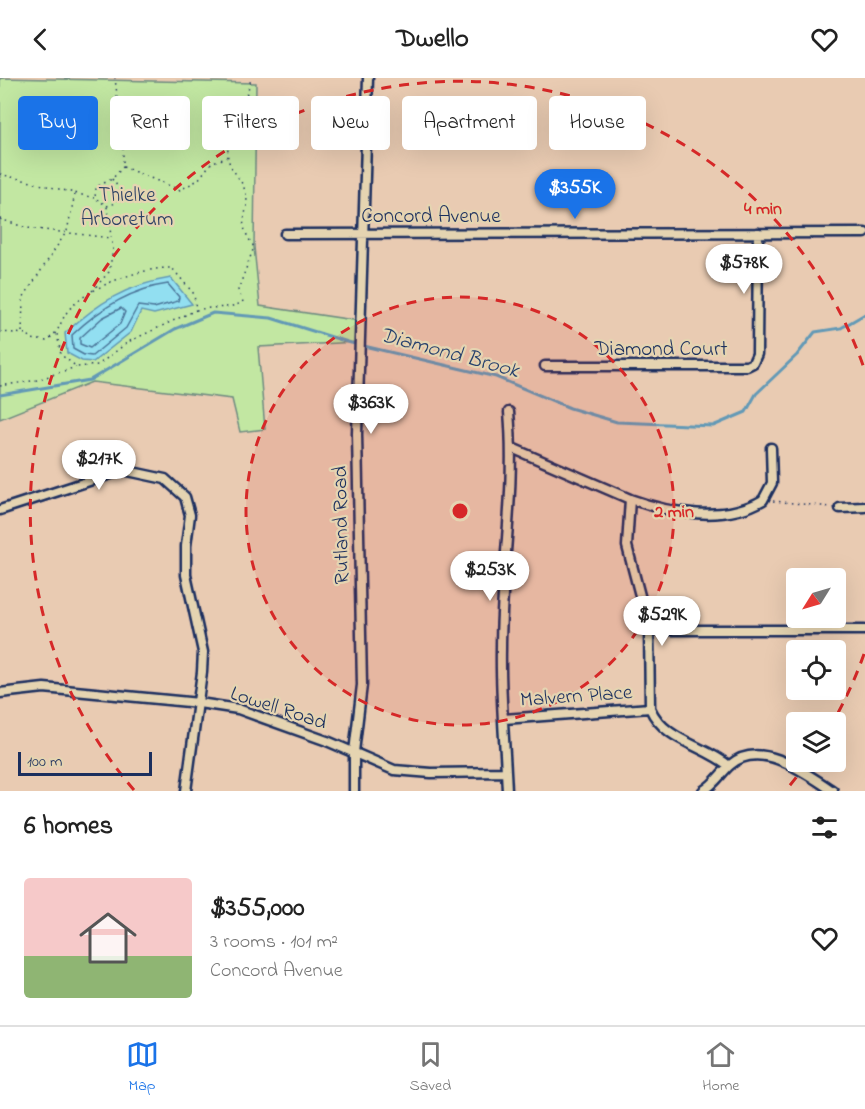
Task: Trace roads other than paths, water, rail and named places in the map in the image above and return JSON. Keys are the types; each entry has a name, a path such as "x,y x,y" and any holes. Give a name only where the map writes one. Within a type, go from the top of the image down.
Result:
{"street":[{"name":"Rutland Road","path":"354,791 354,752 362,685 357,434 368,78"},
{"name":"Diamond Court","path":"545,366 747,366 753,363 757,354 758,233"},
{"name":"Concord Avenue","path":"285,234 865,233"},
{"path":"507,791 501,649 511,507 512,448 509,412"},
{"path":"512,448 630,499 659,508 689,513 730,511 764,500 772,483 771,448"},
{"path":"0,510 39,499 110,472 133,471 165,479 180,490 189,506 186,575 203,652 186,791"},
{"path":"630,499 627,546 649,630 650,708 660,725 668,731 708,750 729,766"},
{"path":"840,508 865,507"},
{"path":"649,630 865,630"},
{"name":"Lowell Road","path":"0,693 44,688 238,709 354,752 394,770 432,773 506,772"},
{"name":"Malvern Place","path":"504,719 650,708"},
{"path":"703,791 722,777 729,766 747,757 766,756 803,772 833,791"}],"water":[{"path":"171,278 192,304 154,314 141,311 131,332 93,362 82,361 67,353 65,333 101,304 140,285"}],"waterway":[{"name":"Diamond Brook","path":"0,395 90,380 175,329 213,313 271,318 351,343 496,377 570,408 617,422 713,426 746,412 756,394 797,355 815,332 841,328 865,314"}],"park label":[{"name":"Thielke Arboretum","path":"127,206"}]}
